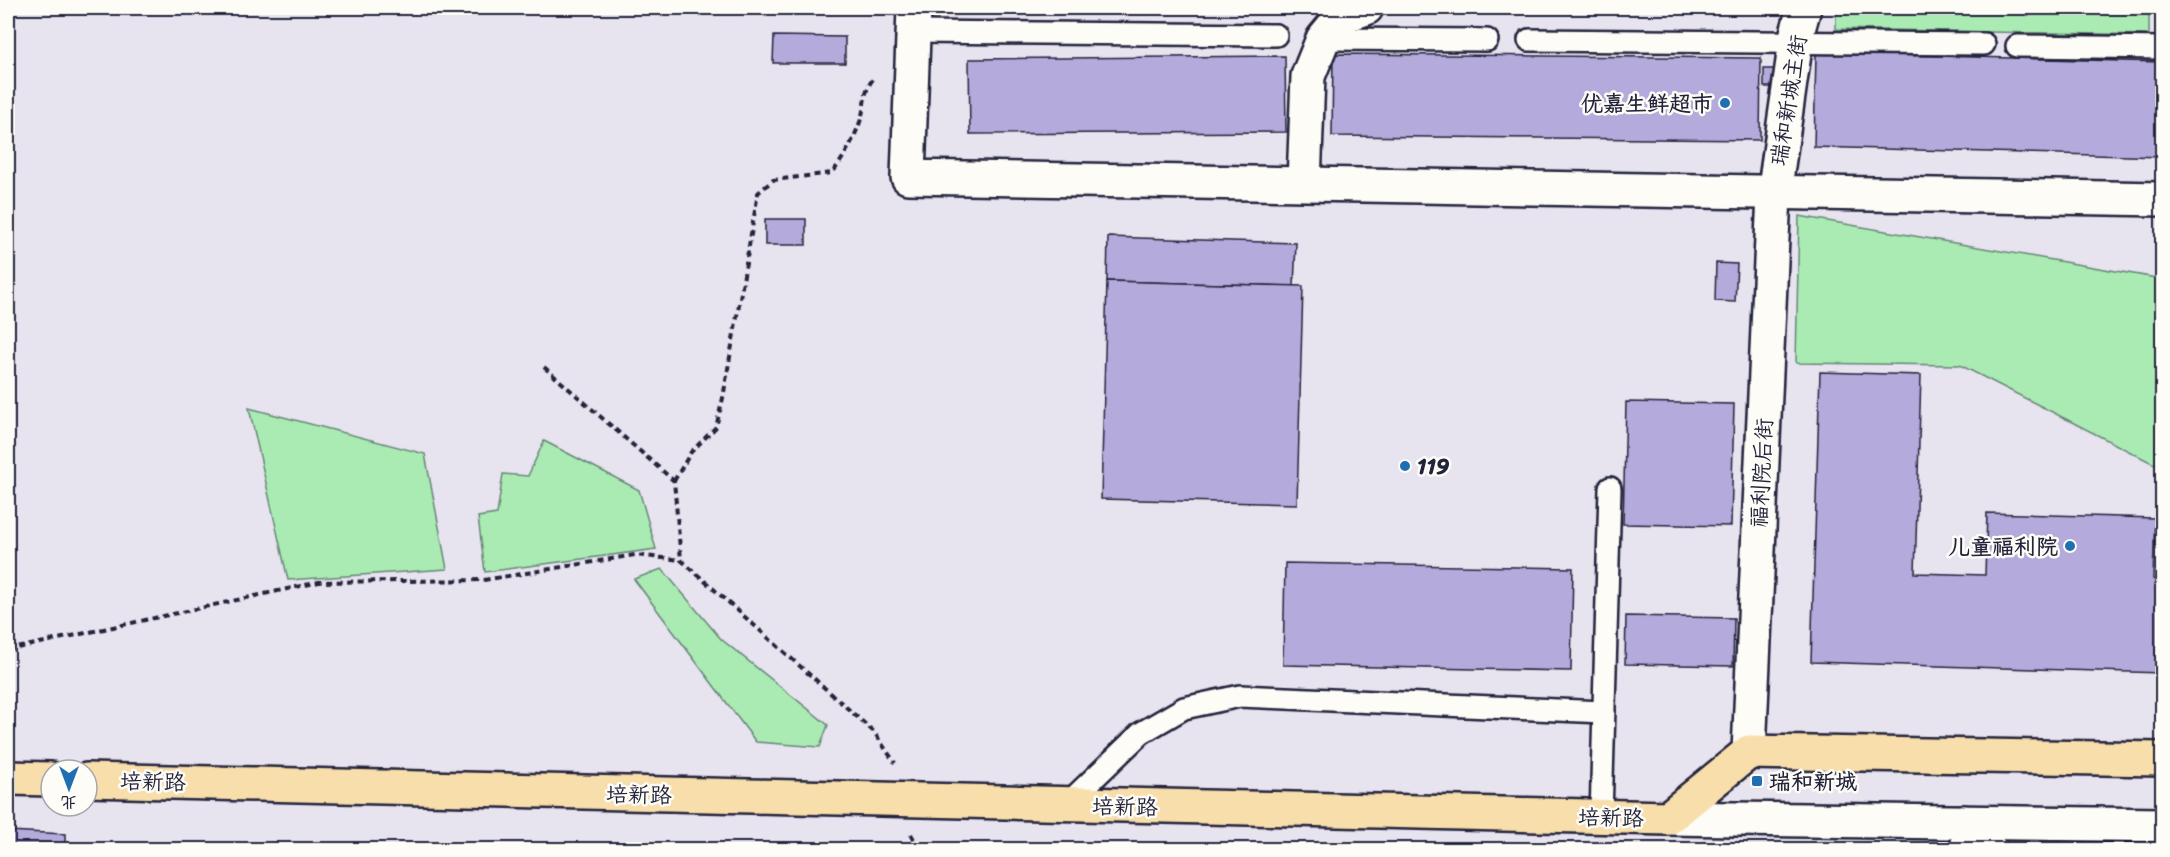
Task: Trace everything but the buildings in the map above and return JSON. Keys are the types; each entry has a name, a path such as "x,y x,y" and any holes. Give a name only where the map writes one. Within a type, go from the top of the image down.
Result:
{"highway":[{"path":"1668,818 1749,752 2163,759"},
{"path":"8,778 39,779"},
{"name":"培新路","path":"99,780 1668,818"}],"street":[{"path":"1304,183 1308,76 1323,39 1342,16 1366,8"},
{"name":"瑞和新城主街","path":"1774,194 1796,43 1804,8"},
{"path":"913,20 908,177 1774,194 2163,199"},
{"name":"福利院后街","path":"1749,752 1774,194"},
{"name":"培新路","path":"1668,818 1963,836 2163,825"},
{"path":"1963,836 1990,849"}],"lane":[{"path":"913,20 1276,35"},
{"path":"1323,39 1487,40"},
{"path":"1529,40 1984,44"},
{"path":"2017,46 2163,48"},
{"path":"1601,817 1610,488"},
{"path":"1066,805 1141,733 1184,708 1240,696 1604,712"}],"path":[{"path":"681,560 674,480 691,452 716,427 758,193 773,180 832,173 844,158 861,120 867,85 883,69"},
{"path":"544,367 674,480"},
{"path":"8,650 319,582 484,580 635,555 681,560 874,732 921,801"}],"green space":[{"path":"1836,8 2149,8 2149,35 1836,29"},
{"path":"1799,216 2162,279 2162,468 1960,365 1796,363"},
{"path":"249,408 425,454 447,569 288,580"},
{"path":"544,441 639,490 656,549 485,572 478,517 497,514 503,474 528,476"},
{"path":"662,569 721,639 828,725 820,747 756,742 634,579"}],"place":[{"name":"优嘉生鲜超市","path":"1725,103"},
{"name":"119","path":"1405,466"},
{"name":"儿童福利院","path":"2070,546"},
{"name":"瑞和新城","path":"1757,781"}]}
